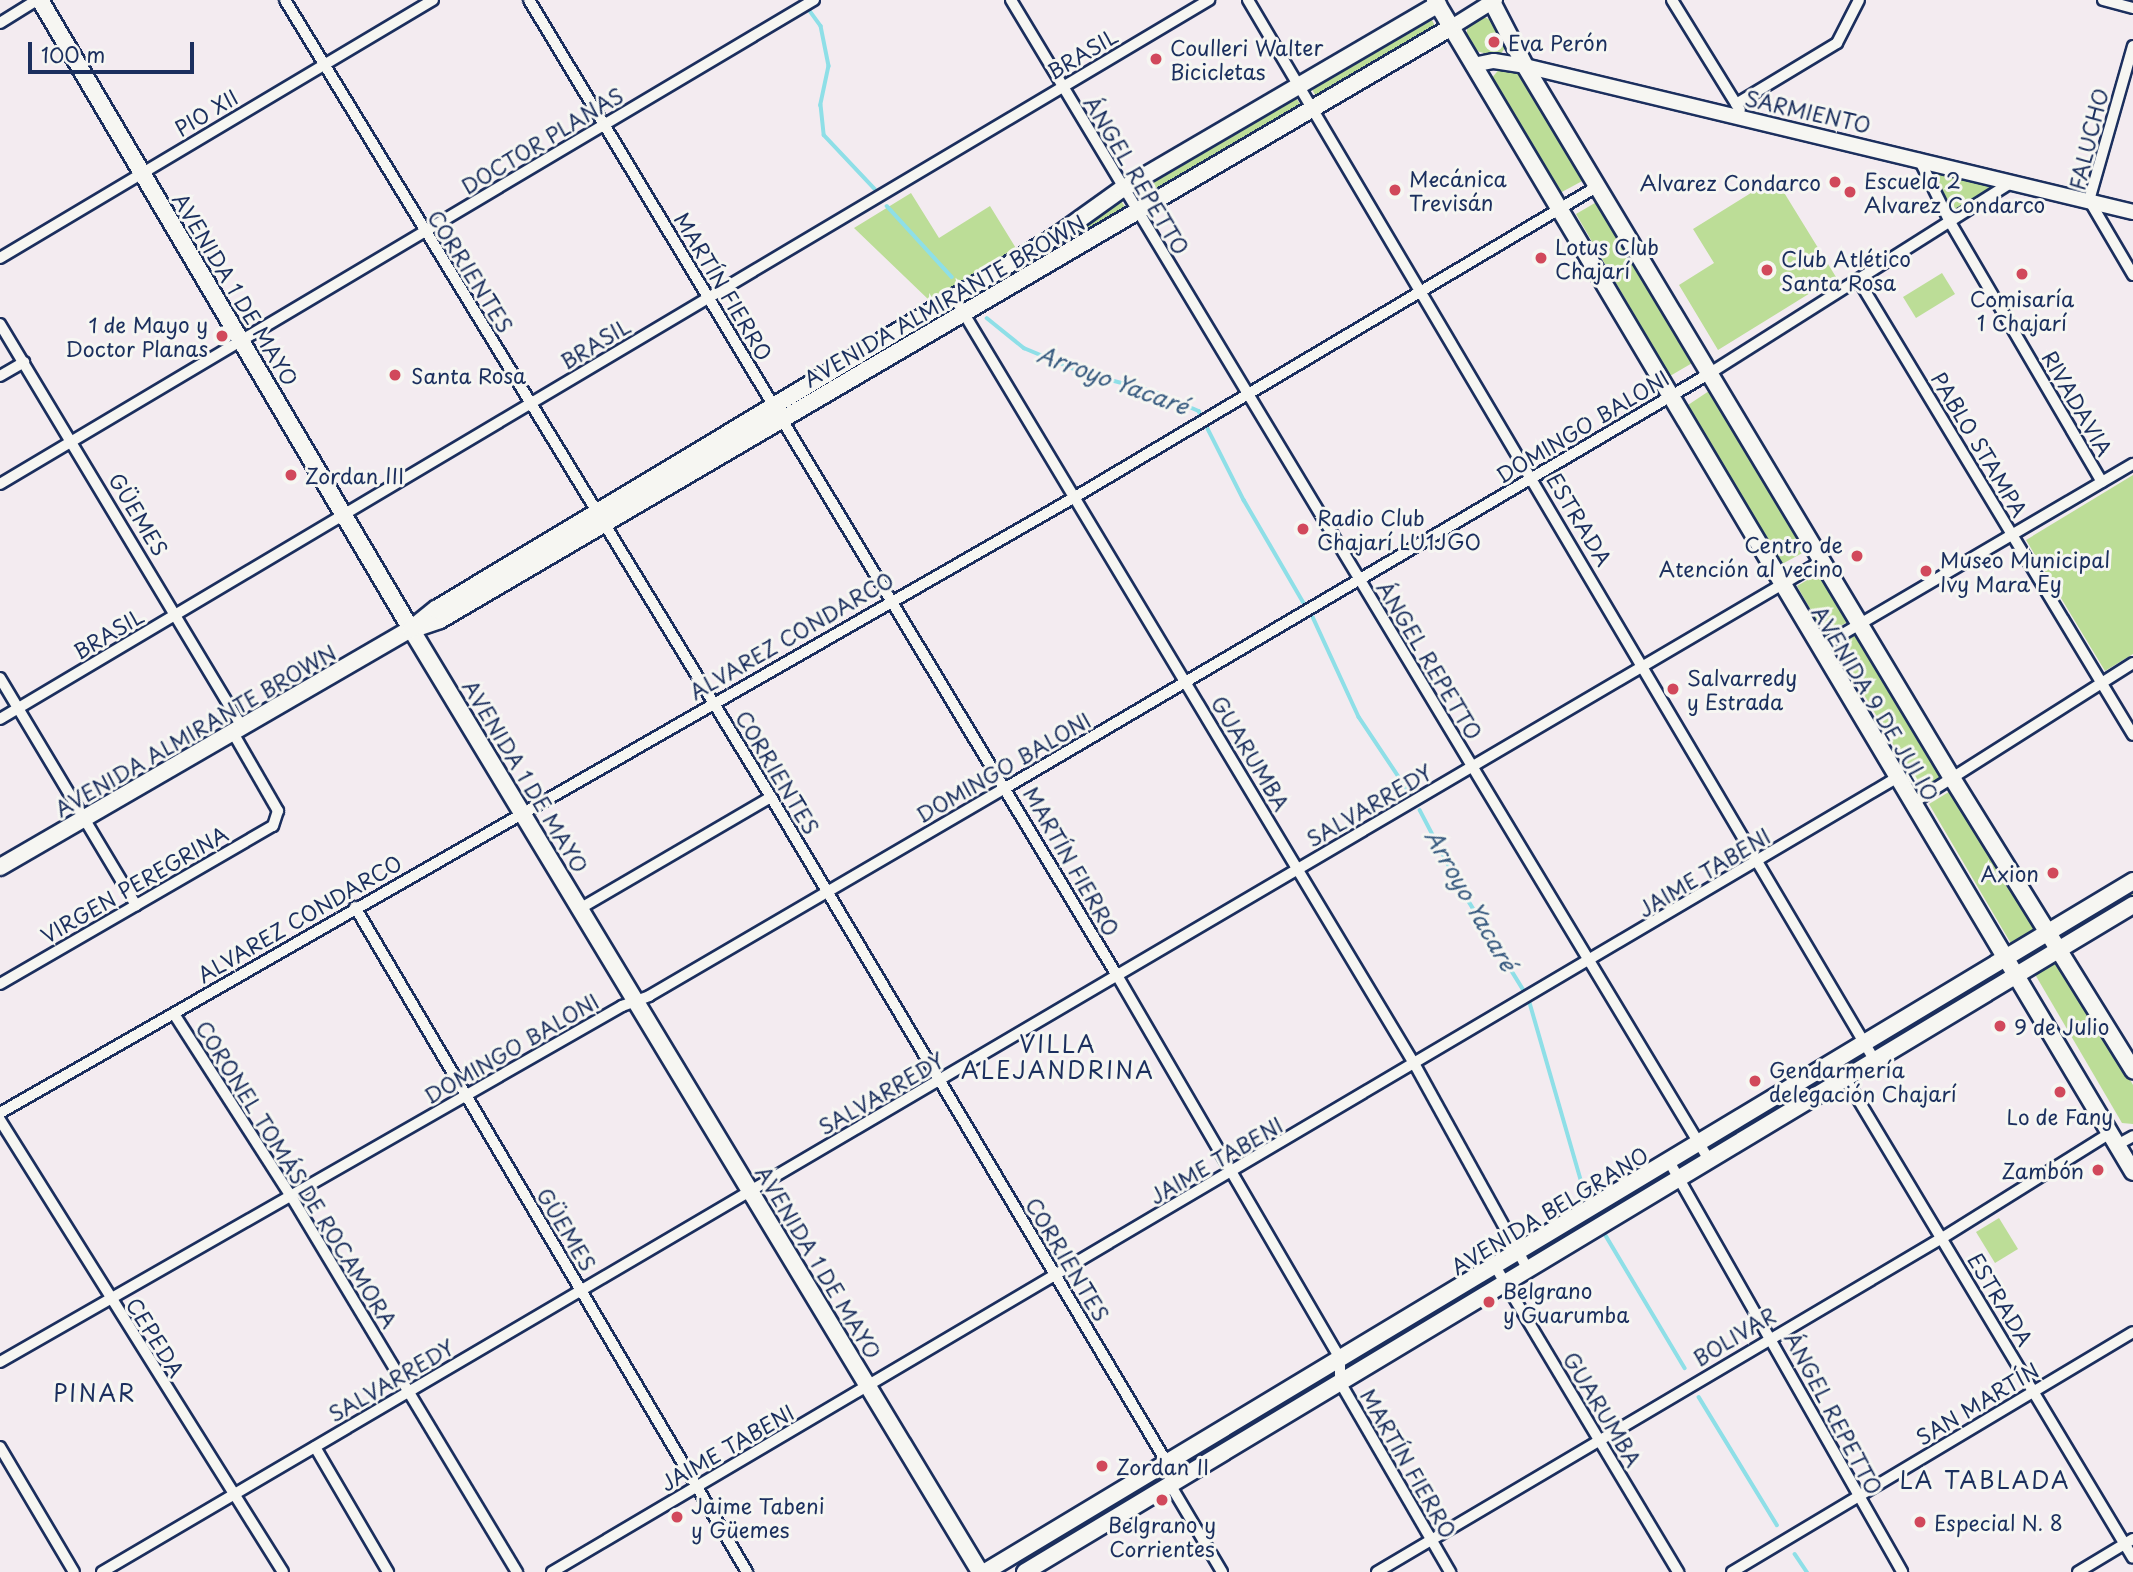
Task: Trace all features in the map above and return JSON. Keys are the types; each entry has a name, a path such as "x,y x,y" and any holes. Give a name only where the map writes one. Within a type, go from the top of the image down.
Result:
{"main road":[{"name":"AVENIDA 1 DE MAYO","path":"38,0 346,513 411,629 983,1572"},
{"name":"AVENIDA ALMIRANTE BROWN","path":"777,413 954,297 1056,236 1122,189 1439,1"},
{"name":"AVENIDA 9 DE JULIO","path":"1439,1 1450,28 1557,210 2133,1172"},
{"name":"AVENIDA 9 DE JULIO","path":"1492,1 1525,66 1952,778 2061,948 2133,1070"},
{"name":"AVENIDA ALMIRANTE BROWN","path":"0,867 411,629 440,621 600,518 777,413 964,313 1450,28"},
{"name":"AVENIDA BELGRANO","path":"983,1572 1670,1163 1698,1143 2133,881"},
{"name":"AVENIDA BELGRANO","path":"1025,1572 1679,1180 2014,974 2133,905"}],"street":[{"path":"0,23 38,0"},
{"name":"CORRIENTES","path":"285,0 423,233 532,404 771,797 1167,1463 1171,1486 1222,1572"},
{"name":"PIO XII","path":"0,258 433,0"},
{"name":"MARTÍN FIERRO","path":"529,0 777,413 1007,788 1118,977 1340,1359 1340,1382 1450,1572"},
{"name":"DOCTOR PLANAS","path":"0,484 813,0"},
{"name":"ÁNGEL REPETTO","path":"1011,0 1136,213 1248,394 1709,1160"},
{"name":"BRASIL","path":"0,719 1209,0"},
{"name":"ESTRADA","path":"1248,0 1645,667 1875,1060"},
{"path":"1672,0 1746,118"},
{"path":"1736,104 1838,43 1859,0"},
{"path":"2103,0 2133,8"},
{"name":"AVENIDA ALMIRANTE BROWN","path":"1450,28 1492,1"},
{"name":"FALUCHO","path":"2133,46 2089,201 2133,275"},
{"name":"SARMIENTO","path":"1473,65 1494,61 1525,66 2133,212"},
{"name":"RIVADAVIA","path":"1919,159 1950,222 2102,482"},
{"name":"DOMINGO BALONI","path":"0,1362 636,1002 1007,788 1710,373 2012,182"},
{"name":"ALVAREZ CONDARCO","path":"0,1113 890,599 1075,497 1598,186"},
{"name":"PABLO STAMPA","path":"1859,281 2133,734"},
{"name":"GUARUMBA","path":"954,297 1415,1065 1528,1270"},
{"name":"GÜEMES","path":"0,324 176,615 278,811"},
{"path":"0,376 24,362"},
{"path":"1819,648 1861,626 2133,464"},
{"name":"SALVARREDY","path":"102,1572 1822,561"},
{"path":"1912,804 2133,663"},
{"path":"0,678 136,905"},
{"name":"JAIME TABENI","path":"552,1572 1534,993 1590,963 1896,778"},
{"path":"581,908 771,797"},
{"name":"VIRGEN PEREGRINA","path":"0,984 273,826 278,811"},
{"name":"GÜEMES","path":"355,906 747,1572"},
{"name":"CORONEL TOMÁS DE ROCAMORA","path":"174,1014 291,1196 517,1572"},
{"name":"ESTRADA","path":"1835,1061 2034,1392 2129,1542 2133,1558"},
{"name":"CEPEDA","path":"0,1120 233,1497 283,1572"},
{"name":"BOLIVAR","path":"1377,1572 1600,1441 1771,1336 2113,1139 2133,1136"},
{"name":"ÁNGEL REPETTO","path":"1670,1163 1771,1336 1857,1497 1902,1572"},
{"name":"GUARUMBA","path":"1495,1266 1678,1572"},
{"name":"SAN MARTÍN","path":"1732,1572 2133,1332"},
{"path":"0,1447 74,1572"},
{"path":"316,1447 388,1572"},
{"path":"2078,1572 2129,1542"}],"green space":[{"path":"1484,17 1491,20 1506,46 1499,57 1476,51 1467,39 1467,27"},
{"path":"1432,20 1436,28 1318,100 1309,84"},
{"path":"1501,67 1523,74 1586,179 1560,193 1491,79"},
{"path":"1295,96 1303,109 1144,202 1136,189"},
{"path":"1923,162 2007,182 1951,219"},
{"name":"Club Atlético Santa Rosa","path":"1775,178 1836,277 1718,350 1679,285 1714,263 1693,229"},
{"path":"911,193 939,238 990,206 1019,253 930,301 854,228"},
{"path":"1600,200 1694,362 1670,376 1576,214"},
{"path":"1121,201 1128,211 975,300 971,294"},
{"path":"1942,273 1955,294 1916,318 1903,297"},
{"path":"1712,389 1806,551 1782,564 1688,405"},
{"path":"2133,475 2133,654 2105,671 2026,540"},
{"path":"1821,572 1849,621 1825,635 1797,586"},
{"path":"1859,633 1944,776 1920,790 1836,647"},
{"path":"1952,790 2036,933 2013,947 1929,804"},
{"path":"2133,885 2133,898 2066,937 2060,927"},
{"path":"2053,960 2064,963 2133,1085 2133,1124 2122,1123 2036,976 2037,970"},
{"path":"1999,1218 2018,1249 1995,1263 1976,1232"}],"waterway":[{"name":"Arroyo Yacaré","path":"802,0 821,26 829,66 821,105 824,135 875,189"},
{"name":"Arroyo Yacaré","path":"887,206 952,277"},
{"name":"Arroyo Yacaré","path":"987,318 1024,348 1081,372 1155,392 1199,411 1244,500 1304,603"},
{"name":"Arroyo Yacaré","path":"1313,617 1359,717 1411,795"},
{"name":"Arroyo Yacaré","path":"1420,810 1460,887 1523,989"},
{"name":"Arroyo Yacaré","path":"1530,1003 1587,1200"},
{"name":"Arroyo Yacaré","path":"1605,1234 1685,1368"},
{"name":"Arroyo Yacaré","path":"1699,1397 1777,1525"},
{"name":"Arroyo Yacaré","path":"1795,1554 1807,1572"}],"place":[{"name":"Eva Perón","path":"1494,42"},
{"name":"Coulleri Walter Bicicletas","path":"1156,59"},
{"name":"Alvarez Condarco","path":"1835,182"},
{"name":"Mecánica Trevisán","path":"1395,190"},
{"name":"Escuela 2 Alvarez Condarco","path":"1850,192"},
{"name":"Lotus Club Chajarí","path":"1541,258"},
{"name":"Club Atlético Santa Rosa","path":"1767,270"},
{"name":"Comisaría 1 Chajarí","path":"2022,274"},
{"name":"1 de Mayo y Doctor Planas","path":"222,336"},
{"name":"Santa Rosa","path":"395,375"},
{"name":"Zordan III","path":"291,475"},
{"name":"Radio Club Chajarí LU1JGO","path":"1303,529"},
{"name":"Centro de Atención al vecino","path":"1857,556"},
{"name":"Museo Municipal Ivy Mara Ey","path":"1926,571"},
{"name":"Salvarredy y Estrada","path":"1673,689"},
{"name":"Axion","path":"2053,873"},
{"name":"9 de Julio","path":"2000,1026"},
{"name":"Gendarmería delegación Chajarí","path":"1755,1081"},
{"name":"Lo de Fany","path":"2060,1092"},
{"name":"Zambón","path":"2098,1170"},
{"name":"Belgrano y Guarumba","path":"1489,1302"},
{"name":"Zordan II","path":"1102,1466"},
{"name":"Belgrano y Corrientes","path":"1162,1500"},
{"name":"Jaime Tabeni y Güemes","path":"677,1517"},
{"name":"Especial N. 8","path":"1920,1522"}],"district":[{"name":"VILLA ALEJANDRINA","path":"1058,1057"},
{"name":"PINAR","path":"95,1393"},
{"name":"LA TABLADA","path":"1985,1480"}]}
